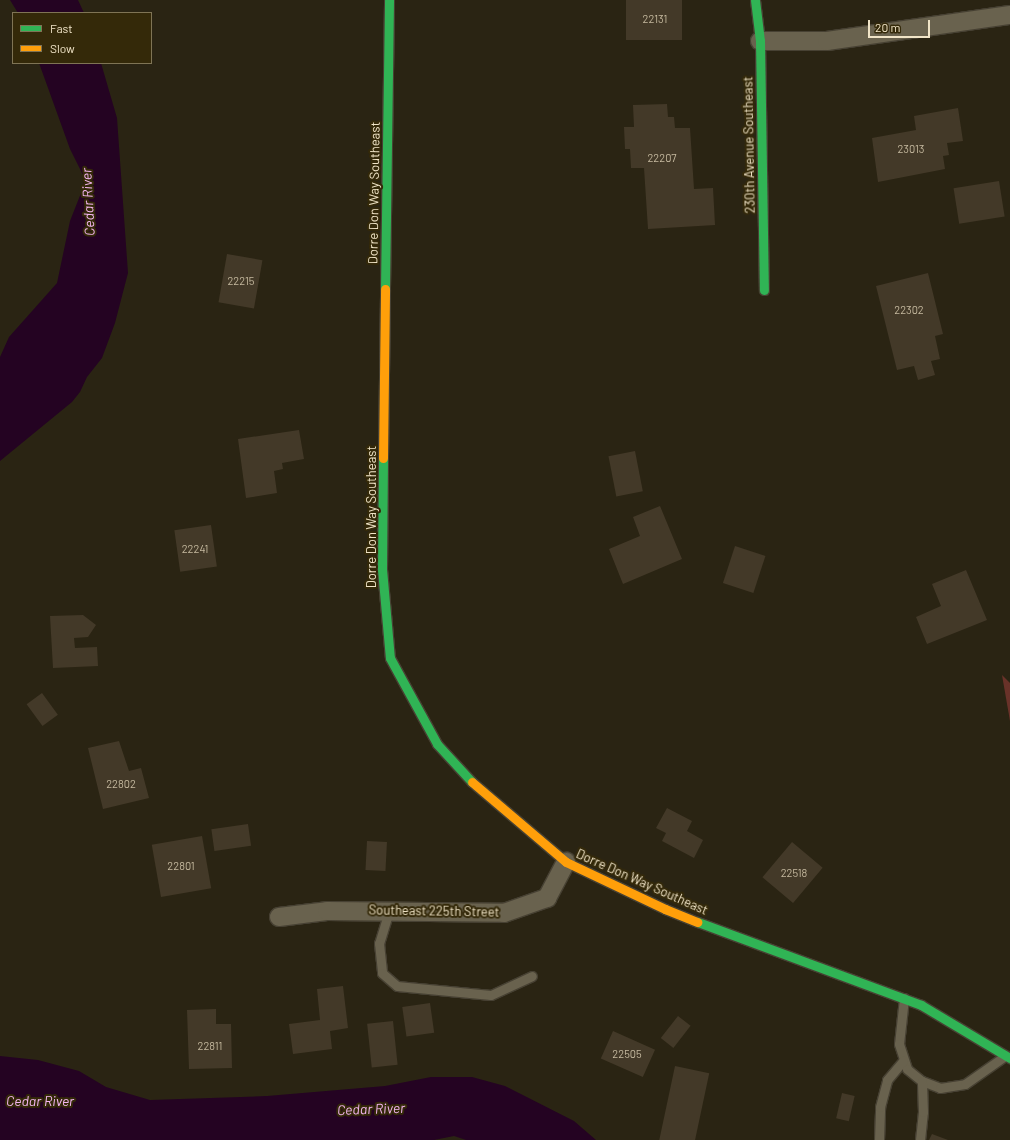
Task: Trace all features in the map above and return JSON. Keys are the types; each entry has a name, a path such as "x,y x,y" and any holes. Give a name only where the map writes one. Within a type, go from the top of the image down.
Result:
{"street":[{"name":"Dorre Don Way Southeast","path":"389,0 382,570 390,658 436,744 476,787 566,862 665,910 921,1005 1008,1057"},
{"name":"230th Avenue Southeast","path":"755,0 760,42 764,290"},
{"path":"760,42 827,41 1010,15"},
{"name":"Southeast 225th Street","path":"279,917 327,911 504,913 546,898 566,862"}],"lane":[{"path":"389,911 379,943 382,973 397,986 490,995 532,976"},
{"path":"904,998 899,1044 903,1061 910,1073 922,1081 940,1088 965,1084 1008,1057"},
{"path":"879,1140 880,1107 887,1080 903,1061"},
{"path":"920,1140 923,1112 922,1081"}],"shaded area":[{"path":"1002,675 1010,683 1010,721"}],"water":[{"path":"10,0 78,0 84,12 17,12"},
{"name":"Cedar River","path":"39,64 101,64 117,118 128,273 115,323 102,358 87,377 80,392 72,402 0,461 0,357 9,337 57,283 70,221 83,188 84,177 70,149"},
{"name":"Cedar River","path":"0,1056 38,1060 79,1071 106,1087 150,1100 267,1096 385,1086 431,1077 472,1077 505,1086 574,1121 596,1140 466,1140 454,1136 434,1140 0,1140"}],"building":[{"path":"626,0 682,0 682,40 626,40"},
{"path":"667,104 668,117 674,117 675,128 690,128 694,189 713,188 715,225 648,229 644,168 631,168 630,149 625,149 624,127 634,127 633,105"},
{"path":"958,108 963,141 947,143 949,155 943,156 945,169 878,182 872,138 916,130 914,116"},
{"path":"999,181 1005,217 959,224 954,188"},
{"path":"227,254 262,260 254,309 218,302"},
{"path":"928,273 943,334 935,336 940,359 931,361 935,375 918,380 914,366 897,370 876,286"},
{"path":"299,430 304,459 282,463 283,469 274,471 277,493 246,498 238,439"},
{"path":"635,451 643,491 616,496 608,456"},
{"path":"660,506 682,559 623,584 609,549 640,536 633,517"},
{"path":"211,525 217,567 180,572 174,530"},
{"path":"735,546 765,556 753,593 723,583"},
{"path":"966,570 987,620 927,644 916,617 941,606 932,584"},
{"path":"83,615 96,625 88,637 74,638 75,648 97,647 98,666 53,668 50,616"},
{"path":"42,693 58,715 42,726 27,704"},
{"path":"119,741 129,771 141,768 149,798 103,809 88,748"},
{"path":"667,808 692,821 687,831 703,840 694,858 662,841 666,833 656,828"},
{"path":"248,824 251,846 214,851 211,829"},
{"path":"202,836 211,888 161,897 152,845"},
{"path":"367,841 387,842 385,871 365,870"},
{"path":"792,842 823,868 793,903 762,877"},
{"path":"343,986 348,1028 330,1031 332,1049 293,1054 289,1024 320,1020 317,989"},
{"path":"430,1003 434,1033 406,1037 402,1007"},
{"path":"216,1009 216,1024 231,1024 232,1068 189,1069 187,1010"},
{"path":"678,1016 691,1026 673,1048 661,1038"},
{"path":"393,1021 398,1065 372,1067 367,1024"},
{"path":"613,1031 655,1050 643,1077 601,1058"},
{"path":"675,1066 709,1073 695,1140 659,1140"},
{"path":"842,1093 855,1096 849,1121 836,1118"},
{"path":"932,1134 948,1140 929,1140"}],"traffic: fast":[{"path":"385,289 389,0"},
{"path":"755,0 760,41 764,290"},
{"path":"383,458 382,569 390,658 437,744 472,782"},
{"path":"698,922 921,1005 1010,1058"}],"traffic: slow":[{"path":"383,458 385,289"},
{"path":"472,782 566,862 665,909 698,922"}]}
